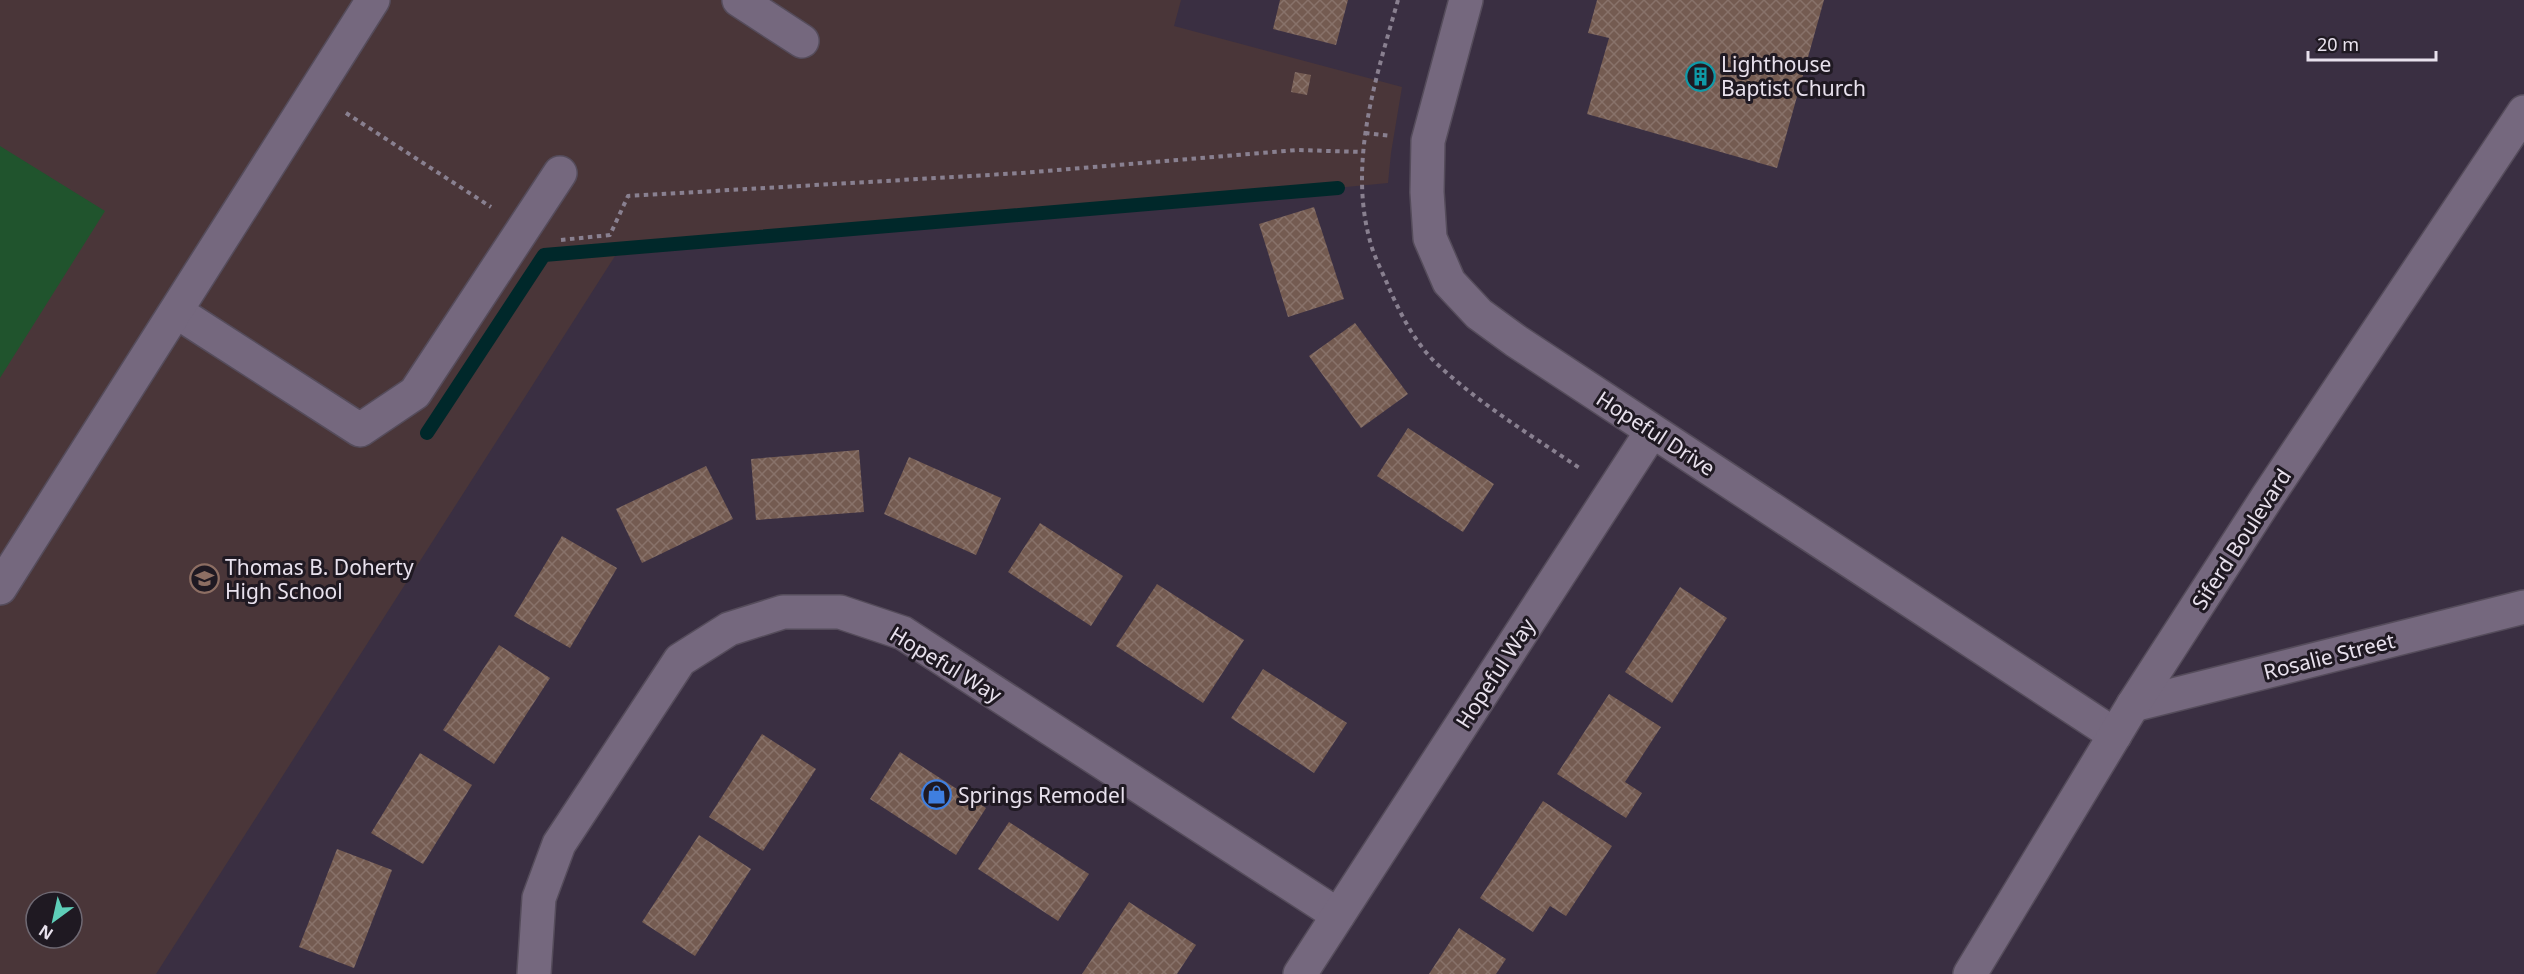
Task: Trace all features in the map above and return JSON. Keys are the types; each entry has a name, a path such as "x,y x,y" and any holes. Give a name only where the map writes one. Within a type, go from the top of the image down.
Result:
{"street":[{"path":"0,588 373,0"},
{"path":"739,0 802,41"},
{"name":"Hopeful Drive","path":"1466,0 1428,141 1426,192 1430,238 1449,282 1479,314 1652,431 2115,735"},
{"name":"Siferd Boulevard","path":"1970,974 2133,705 2268,496 2524,112"},
{"path":"177,312 360,430 415,393 560,173"},
{"name":"Hopeful Way","path":"1300,974 1652,431"},
{"name":"Rosalie Street","path":"2133,705 2524,607"},
{"name":"Hopeful Way","path":"534,974 539,898 560,844 680,660 729,629 783,612 840,612 903,633 1338,915"}],"path":[{"path":"314,93 544,242 610,235 628,196 1023,173 1297,150 1362,152 1380,63 1398,0"}],"shaded area":[{"name":"Thomas B. Doherty High School","path":"0,0 1181,0 1174,26 1402,87 1388,183 615,256 156,974 0,974"}],"green space":[{"path":"0,146 105,211 0,378"}],"building":[{"path":"1280,0 1348,0 1336,45 1273,29"},
{"name":"Lighthouse Baptist Church","path":"1597,0 1824,0 1777,168 1587,114 1609,38 1588,33"},
{"path":"1295,72 1311,75 1307,95 1291,92"},
{"path":"1314,207 1344,299 1288,317 1259,224"},
{"path":"1355,323 1408,394 1361,428 1309,356"},
{"path":"1408,428 1494,484 1463,532 1377,476"},
{"path":"859,450 864,512 756,520 751,459"},
{"path":"909,457 1001,498 976,555 884,514"},
{"path":"706,466 733,519 642,563 616,509"},
{"path":"1040,523 1123,576 1091,626 1008,572"},
{"path":"562,536 617,568 570,648 514,616"},
{"path":"1157,584 1244,640 1203,703 1116,646"},
{"path":"1680,587 1727,618 1672,703 1625,672"},
{"path":"499,645 550,678 494,764 443,730"},
{"path":"1263,669 1347,723 1314,773 1231,718"},
{"path":"1609,694 1661,727 1625,782 1642,793 1626,818 1557,774"},
{"path":"762,734 816,769 763,851 709,817"},
{"path":"900,752 986,808 956,855 870,799"},
{"path":"420,753 472,785 423,864 371,833"},
{"path":"1543,801 1612,846 1566,916 1550,906 1533,932 1480,898"},
{"path":"1009,822 1089,874 1058,921 978,869"},
{"path":"699,835 751,869 695,956 642,922"},
{"path":"337,849 392,870 354,968 299,947"},
{"path":"1129,902 1196,945 1177,974 1082,974"},
{"path":"1459,928 1506,959 1496,974 1429,974"}],"waterway":[{"path":"427,433 544,255 1338,188"}],"place":[{"name":"Lighthouse Baptist Church","path":"1700,76"},
{"name":"Thomas B. Doherty High School","path":"204,579"},
{"name":"Springs Remodel","path":"937,795"}]}
